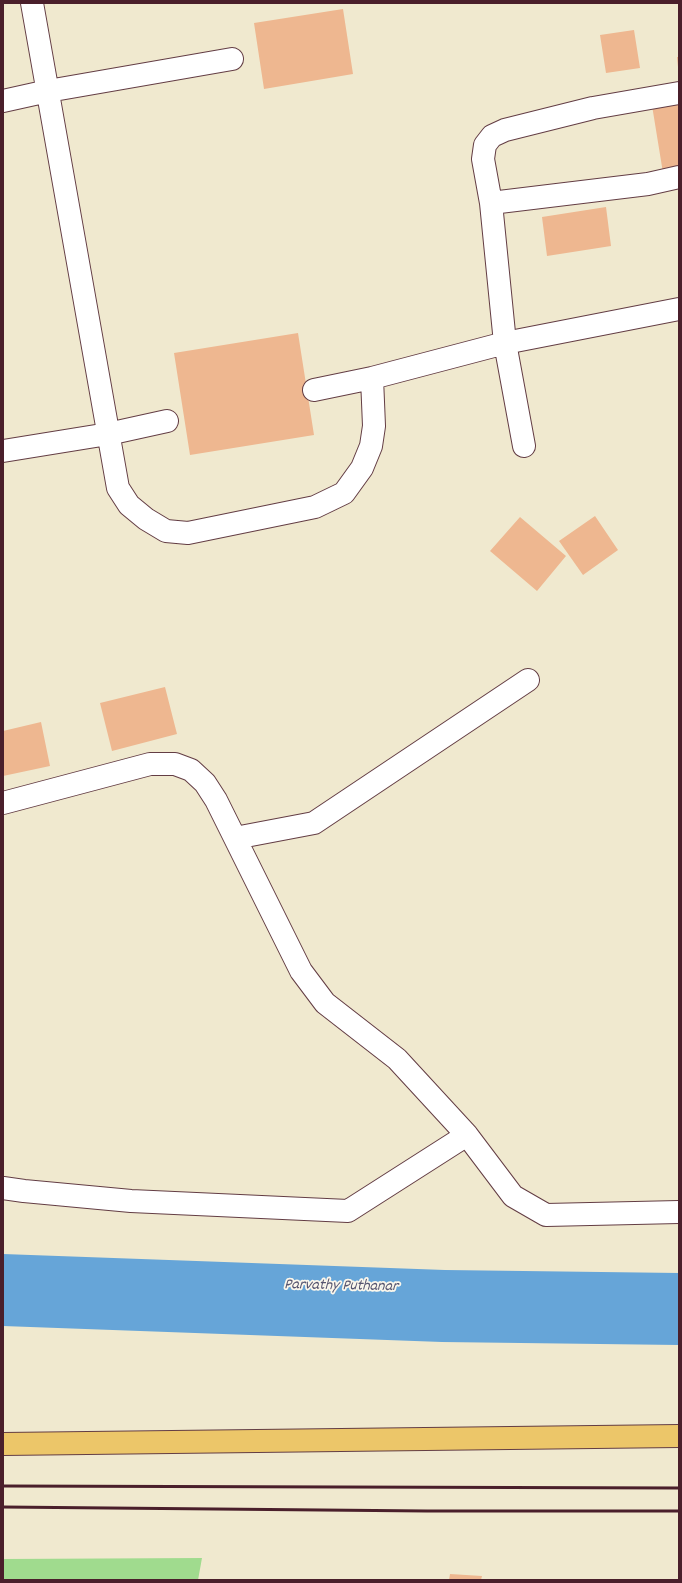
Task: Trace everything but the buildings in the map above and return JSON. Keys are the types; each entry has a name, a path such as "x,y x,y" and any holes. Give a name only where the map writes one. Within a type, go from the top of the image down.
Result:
{"main road":[{"path":"3,1444 679,1436"}],"lane":[{"path":"32,3 118,488 129,505 146,520 166,531 188,533 308,508 344,493 362,468 371,446 374,426 372,378"},
{"path":"3,101 48,91 232,59"},
{"path":"524,446 505,343 491,203 483,159 485,145 492,136 505,130 593,108 679,93"},
{"path":"491,203 648,184 679,177"},
{"path":"314,390 372,378 505,343 679,309"},
{"path":"3,452 108,434 167,421"},
{"path":"235,838 314,823 528,680"},
{"path":"3,803 150,764 175,764 191,770 205,783 216,800 301,971 325,1003 397,1059 467,1135 513,1196 546,1215 679,1212"},
{"path":"3,1188 131,1201 348,1212 467,1135"}],"green space":[{"path":"202,1558 198,1580 3,1580 3,1559"}],"water":[{"name":"Parvathy Puthanar","path":"3,1254 445,1270 679,1273 679,1345 442,1342 3,1326"}],"railway":[{"path":"3,1486 679,1488"},
{"path":"3,1507 427,1511 679,1511"}]}
